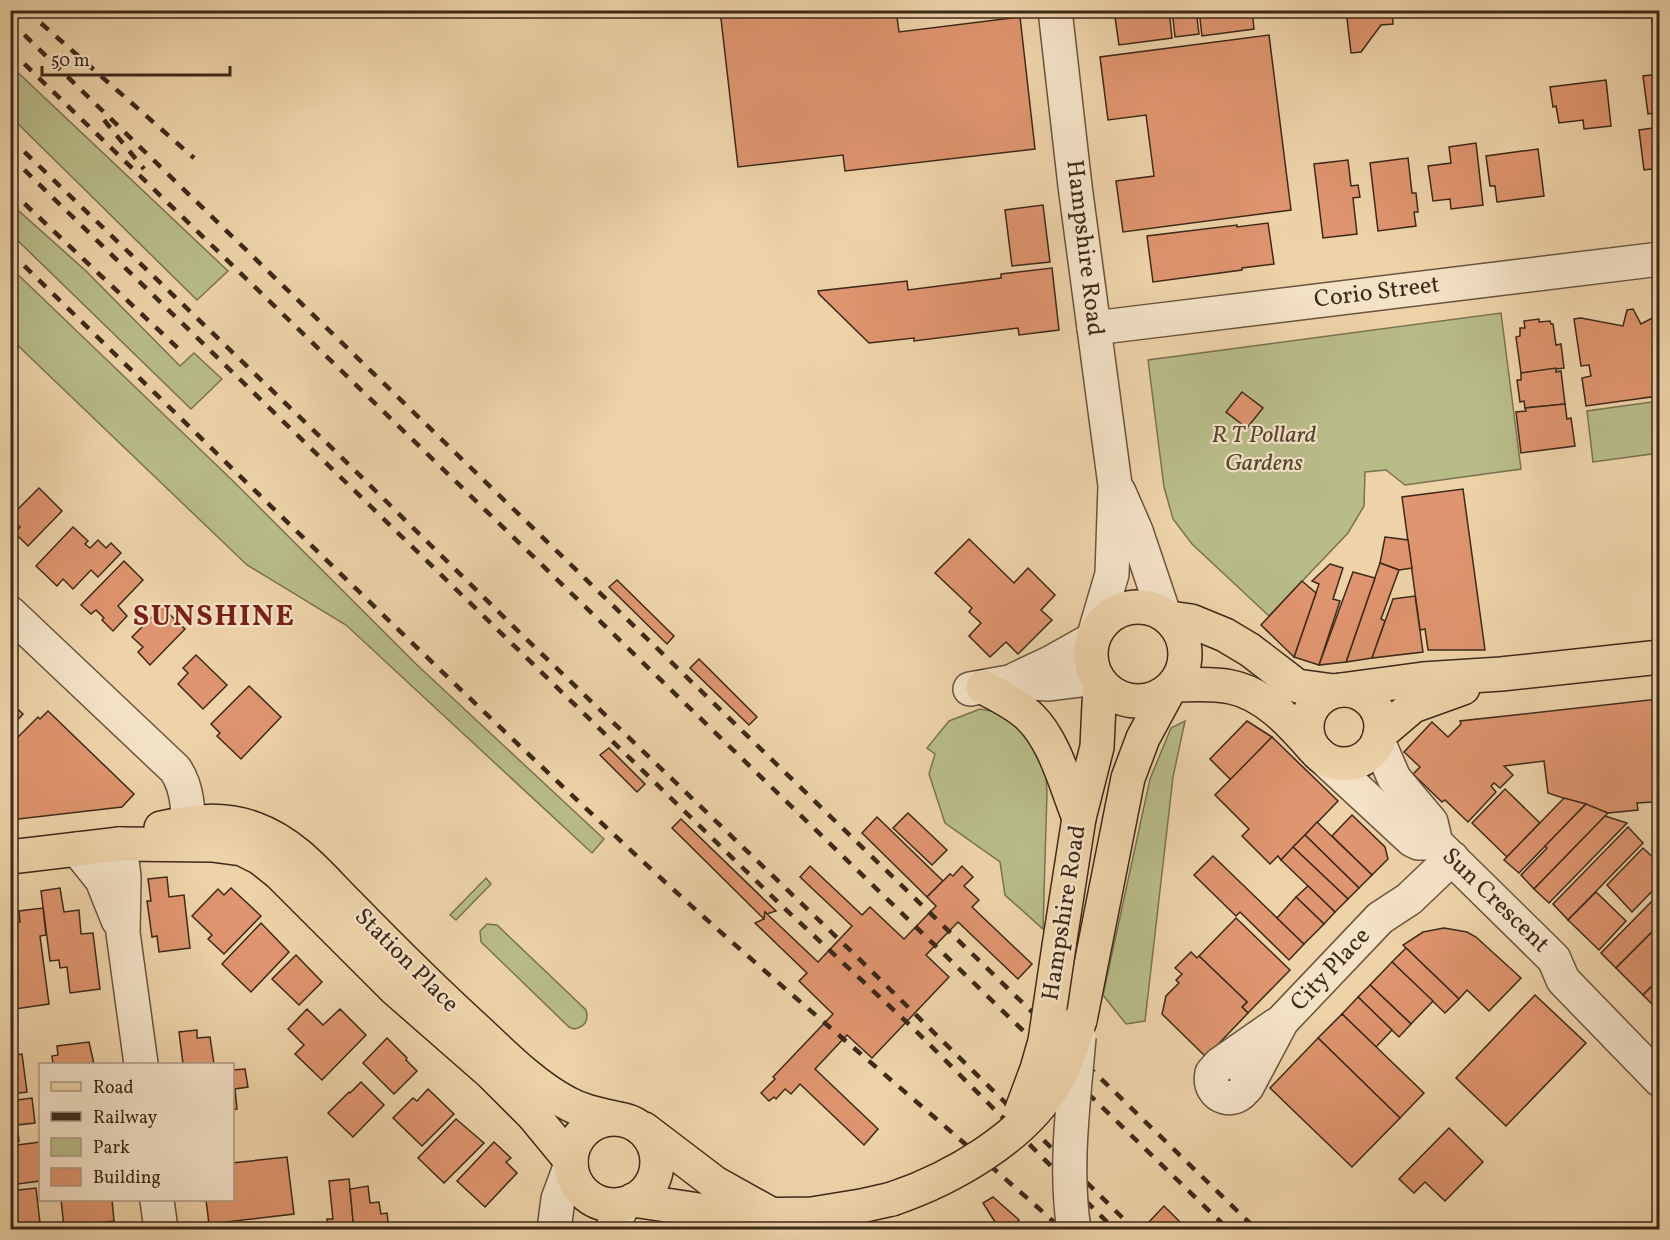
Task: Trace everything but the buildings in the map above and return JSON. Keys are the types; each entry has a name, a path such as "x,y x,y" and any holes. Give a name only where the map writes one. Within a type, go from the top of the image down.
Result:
{"main road":[{"path":"1167,616 1182,635 1185,646 1184,667 1172,687 1150,700 1139,702 1118,697 1099,680 1090,660 1094,636 1108,617 1126,608 1145,607 1167,616 1191,621 1225,635 1250,650 1297,686 1356,692 1368,700 1380,719 1379,737"},
{"path":"1502,674 1413,706 1379,737 1370,753 1358,761 1337,763 1316,751 1307,730 1310,711 1323,697 1338,691 1423,679 1502,674 1659,657"},
{"name":"Hampshire Road","path":"1007,1137 1018,1119 1041,1055 1079,818 1097,747 1099,680"},
{"path":"987,686 1016,705 1040,728 1079,818"},
{"name":"Sun Crescent","path":"1172,687 1221,686 1242,690 1283,716 1316,751"},
{"name":"Hampshire Road","path":"623,1211 774,1215 821,1212 892,1199 949,1175 1007,1137 1042,1102 1057,1081 1080,1020 1128,778 1143,738 1172,687"},
{"name":"Station Place","path":"10,857 120,844 152,830 189,833 214,821 256,829 294,849 404,980 532,1115 571,1163"},
{"name":"Station Place","path":"404,980 536,1083 571,1105 626,1121"},
{"path":"602,1121 626,1121 646,1132 654,1144 658,1165 650,1186 623,1211 588,1196 575,1179 571,1163 575,1144 586,1130 602,1121"},
{"name":"Hampshire Road","path":"626,1121 657,1136 715,1183 751,1205 774,1215"}],"street":[{"name":"Hampshire Road","path":"1055,10 1115,485 1112,574 1094,636"},
{"name":"Corio Street","path":"1094,328 1659,259"},
{"name":"Hampshire Road","path":"1115,485 1136,531 1167,616"},
{"path":"10,613 175,768 184,788 189,833"},
{"path":"987,686 1052,662 1094,636"},
{"path":"987,686 1099,680"},
{"name":"Sun Crescent","path":"1379,737 1394,778 1431,822 1444,850 1554,959 1563,980 1659,1080"},
{"name":"Sun Crescent","path":"1316,751 1413,840 1444,850"},
{"path":"120,844 124,877 123,933 141,1063"},
{"path":"77,849 102,880 123,933"},
{"name":"City Place","path":"1282,1021 1247,1087 1248,1077 1242,1065 1233,1061 1220,1064 1282,1021 1380,918 1402,882 1444,850"},
{"name":"Sun Crescent","path":"1554,959 1574,966 1659,1047"},
{"name":"Hampshire Road","path":"1074,1230 1070,1178 1071,1134 1080,1020"},
{"path":"554,1230 561,1189 571,1163"},
{"path":"157,1201 161,1230"}],"green space":[{"path":"10,65 228,271 197,300 11,117"},
{"path":"10,203 86,271 180,366 194,353 222,379 191,409 11,234"},
{"path":"11,268 231,479 416,664 604,839 592,853 346,625 247,565 11,339"},
{"name":"R T Pollard Gardens","path":"1501,313 1521,469 1405,485 1386,470 1365,472 1364,506 1348,533 1269,616 1192,544 1173,519 1164,487 1148,360"},
{"path":"1659,401 1659,453 1593,462 1587,411"},
{"path":"980,709 1006,714 1033,735 1045,763 1047,792 1043,929 1005,895 1000,862 945,823 929,774 935,754 927,748 949,721"},
{"path":"1185,721 1173,777 1145,1021 1126,1024 1103,995 1150,779 1171,728"},
{"path":"486,878 491,884 456,920 450,915"},
{"path":"487,924 497,925 586,1010 586,1020 583,1025 574,1029 569,1027 481,942 480,931"}],"railway":[{"path":"26,10 194,158"},
{"path":"10,21 1257,1230"},
{"path":"10,50 1229,1230"},
{"path":"104,120 144,169"},
{"path":"10,138 852,952 1135,1230"},
{"path":"10,156 782,906 913,1028 1115,1230"},
{"path":"10,190 183,353"},
{"path":"10,252 392,624 624,844 732,942 1063,1230"}],"district":[{"name":"SUNSHINE","path":"214,617"}]}
